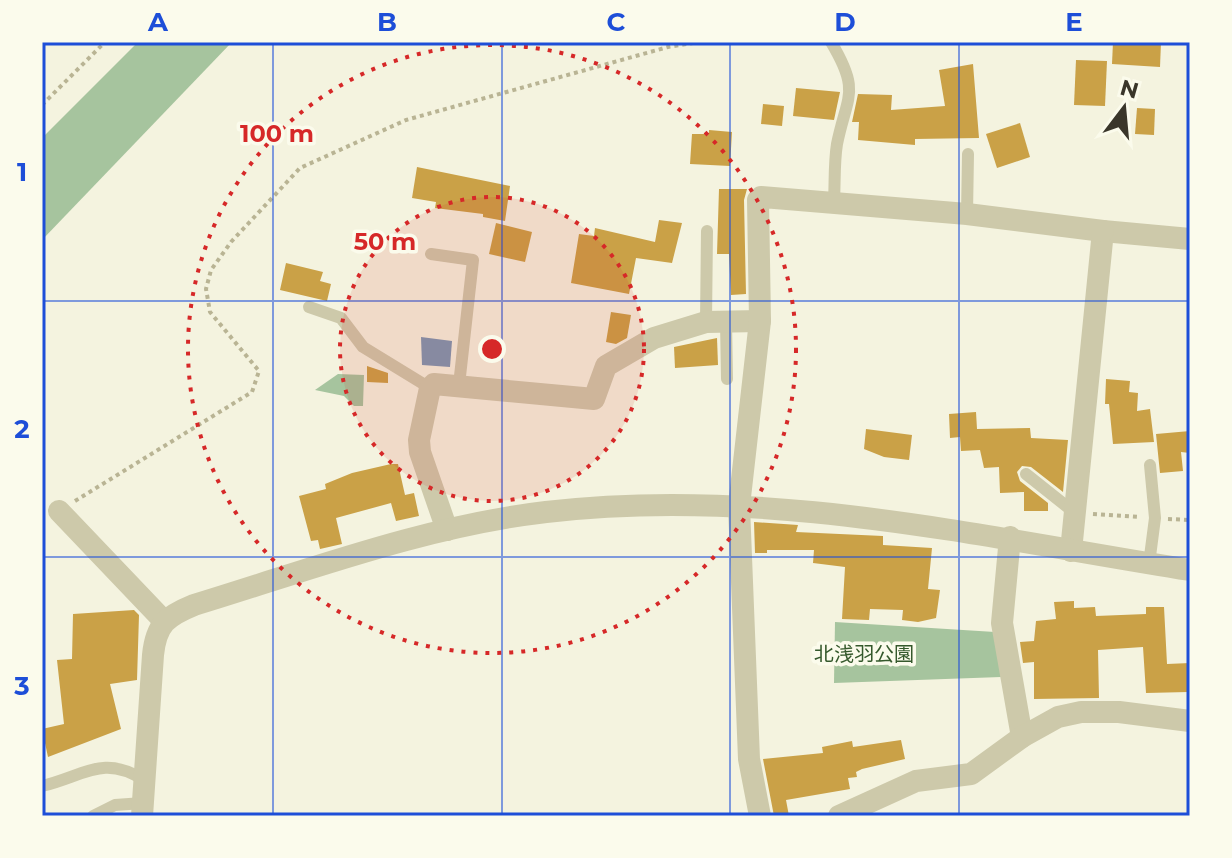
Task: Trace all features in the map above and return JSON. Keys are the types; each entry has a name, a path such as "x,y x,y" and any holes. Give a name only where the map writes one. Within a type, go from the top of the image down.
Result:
{"street":[{"path":"760,816 749,759 739,506 760,321 758,200 761,197 834,201 1190,239"},
{"path":"1071,551 1103,231"},
{"path":"447,530 423,467 419,440 430,388 434,384 594,399 606,366 654,338 716,322 760,321"},
{"path":"143,800 155,635 163,620 194,605 447,530 558,511 706,503 1010,537 1071,551 1190,570"},
{"path":"59,511 163,620"},
{"path":"1010,537 1002,623 1022,737"},
{"path":"839,816 916,781 971,774 1022,737 1058,717 1081,712 1190,721"}],"lane":[{"path":"831,42 848,77 851,99 837,144 834,201"},
{"path":"967,214 968,154"},
{"path":"707,231 716,322 727,379"},
{"path":"431,254 473,260 459,385"},
{"path":"309,307 341,318 363,347 430,388"},
{"path":"1149,564 1155,518 1150,465"},
{"path":"1026,474 1075,513"},
{"path":"42,786 113,765 143,800"},
{"path":"93,816 115,805 143,800"}],"path":[{"path":"42,105 105,42"},
{"path":"59,511 252,392 258,383 259,371 210,312 206,289 211,270 231,242 300,168 406,120 668,47 699,42"},
{"path":"1075,513 1190,520"}],"green space":[{"path":"138,42 232,42 42,240 42,138"},
{"path":"338,374 364,375 363,406 354,406 344,396 315,390"},
{"name":"北浅羽公園","path":"835,622 995,632 1001,677 834,683"}],"water":[{"path":"421,337 452,341 450,367 422,365"}],"building":[{"path":"1113,42 1161,42 1160,67 1112,64"},
{"path":"1076,60 1107,61 1105,106 1074,105"},
{"path":"973,64 979,138 915,139 915,145 858,140 859,122 852,122 858,94 892,95 891,110 945,106 939,70"},
{"path":"796,88 840,92 834,120 793,116"},
{"path":"763,104 784,106 782,126 761,124"},
{"path":"1137,108 1155,109 1154,135 1135,134"},
{"path":"1020,123 1030,157 997,168 986,134"},
{"path":"709,130 732,132 730,166 690,164 692,134 709,134"},
{"path":"417,167 510,186 505,221 483,217 483,214 435,208 436,202 412,198"},
{"path":"719,189 747,189 744,200 746,294 731,295 729,254 717,254"},
{"path":"659,220 682,223 672,263 636,258 629,294 571,283 579,234 594,236 595,228 655,242"},
{"path":"496,223 532,232 525,262 489,254"},
{"path":"286,263 323,272 320,281 331,284 327,301 280,290"},
{"path":"611,312 631,315 627,338 616,344 606,342"},
{"path":"717,338 718,365 675,368 674,347"},
{"path":"367,366 388,373 388,383 367,382"},
{"path":"1106,379 1130,381 1129,392 1138,393 1137,411 1150,409 1154,442 1113,444 1109,404 1105,404"},
{"path":"976,412 977,429 1030,428 1031,438 1068,440 1063,492 1031,467 1022,466 1017,472 1020,481 1048,503 1048,511 1024,511 1024,492 1000,493 999,467 984,468 980,450 961,451 960,437 950,438 949,414"},
{"path":"866,429 912,435 909,460 884,457 864,449"},
{"path":"1190,431 1190,453 1181,452 1183,471 1160,473 1156,434"},
{"path":"398,464 405,495 414,493 419,516 396,521 391,503 336,518 342,544 320,549 318,540 311,541 299,496 326,489 325,484 352,473"},
{"path":"754,522 798,525 796,532 883,536 883,545 932,548 928,589 940,590 936,618 918,622 902,620 903,610 870,609 869,620 842,619 845,567 813,563 814,550 755,553"},
{"path":"1074,601 1074,608 1095,607 1096,616 1146,614 1146,607 1164,607 1167,664 1190,663 1188,692 1146,693 1143,647 1098,650 1099,698 1034,699 1034,662 1023,663 1020,642 1034,641 1036,621 1056,619 1054,602"},
{"path":"134,610 139,615 137,680 110,684 121,729 48,757 42,729 64,724 57,660 72,659 73,614"},
{"path":"901,740 905,759 856,772 857,777 848,778 850,789 786,800 789,816 774,816 763,759 823,753 822,747 852,741 853,747"}]}
